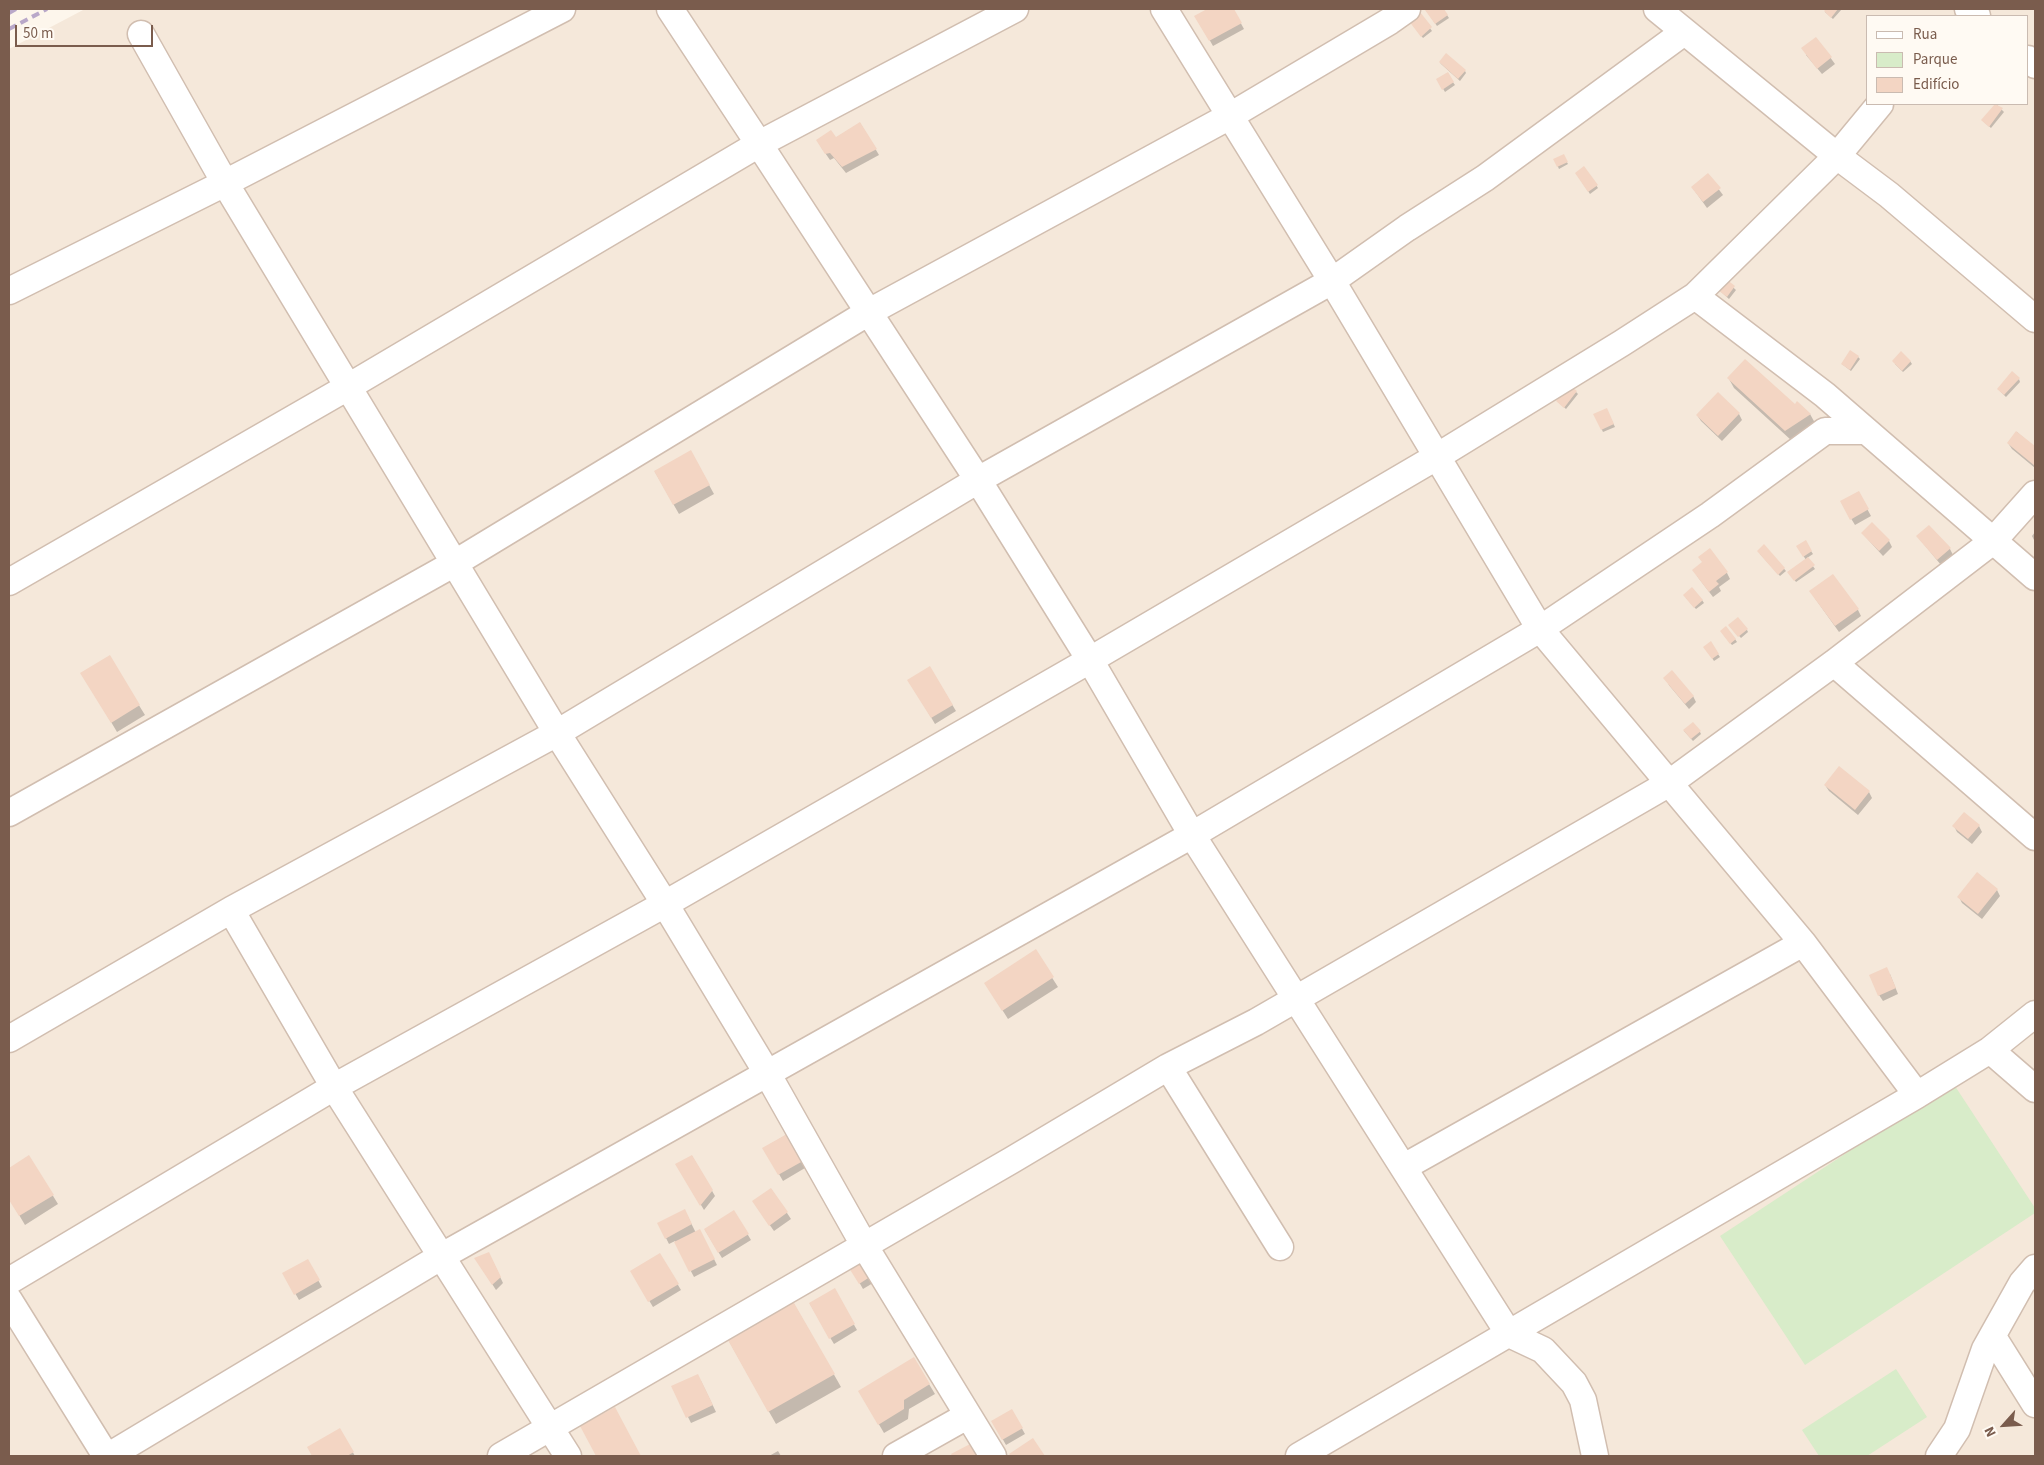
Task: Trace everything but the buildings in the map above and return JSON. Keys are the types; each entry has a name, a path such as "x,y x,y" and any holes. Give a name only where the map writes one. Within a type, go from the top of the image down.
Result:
{"street":[{"path":"9,291 225,183 562,9"},
{"path":"670,9 978,480 1090,660 1192,835 1509,1334 1543,1350 1574,1383 1583,1400 1595,1456"},
{"path":"9,582 348,387 760,144 1015,9"},
{"path":"1164,9 1332,281 1540,629 1668,784 1803,942 1917,1095"},
{"path":"9,813 455,563 869,312 1230,116 1407,9"},
{"path":"1657,9 1889,195 2035,319"},
{"path":"9,1039 231,910 557,733 978,480 1332,281 1407,228 1484,178 1684,32"},
{"path":"141,34 225,183 557,733 665,904 767,1073 864,1245 993,1456"},
{"path":"9,1281 334,1087 665,904 1090,660 1438,456 1695,296 1838,156 1879,105"},
{"path":"1695,296 1825,395 1864,431 2035,577"},
{"path":"1825,395 1825,431"},
{"path":"9,1300 107,1456 442,1256 1192,835 1540,629 1710,515 1825,431 1864,431"},
{"path":"501,1456 1168,1068 1256,1022 1668,784 1834,663 1993,541 2035,494"},
{"path":"1834,663 2035,837"},
{"path":"231,910 334,1087 568,1456"},
{"path":"1404,1167 1803,942"},
{"path":"1299,1456 1917,1095 1990,1050 2035,1014"},
{"path":"1990,1050 2035,1088"},
{"path":"1168,1068 1280,1247"},
{"path":"1940,1456 1957,1429 1985,1349 2022,1283 2035,1268"},
{"path":"1993,1337 2035,1404"},
{"path":"896,1456 967,1416"}],"shaded area":[{"path":"85,9 2035,9 2035,1456 9,1456 9,49"}],"green space":[{"path":"1953,1083 2035,1208 2035,1213 1805,1365 1720,1236"},
{"path":"1896,1369 1927,1417 1867,1456 1819,1456 1802,1430"}],"railway":[{"path":"9,13 16,9"},
{"path":"9,29 47,9"}]}
